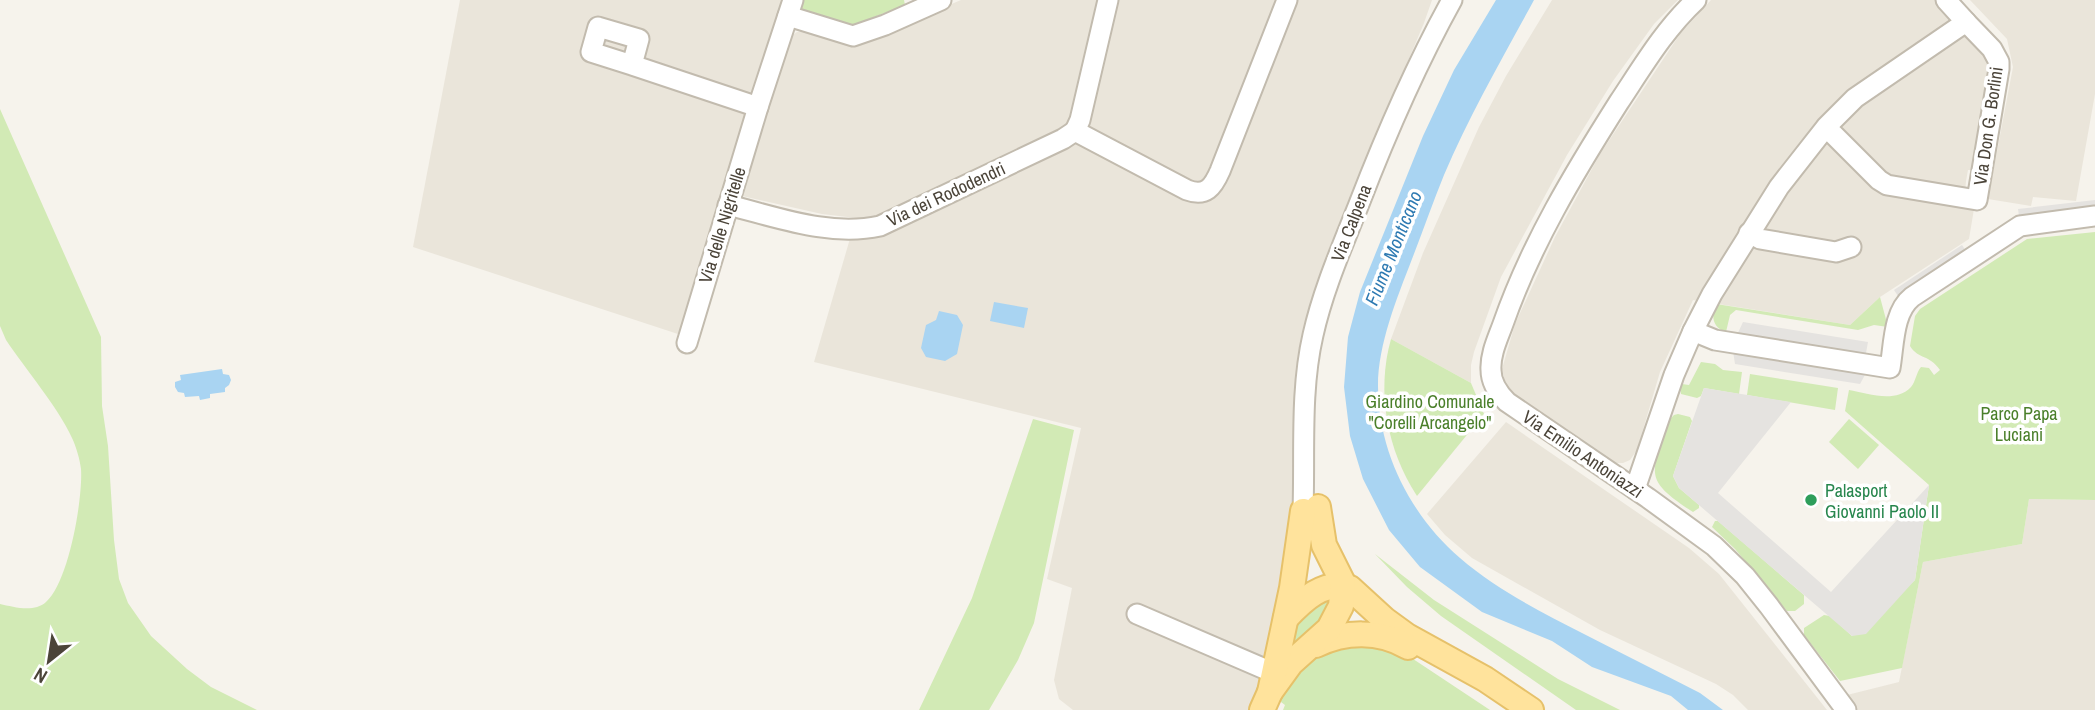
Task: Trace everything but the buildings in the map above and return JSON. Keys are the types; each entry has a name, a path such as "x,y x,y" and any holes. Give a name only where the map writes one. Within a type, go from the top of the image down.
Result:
{"main road":[{"path":"1269,692 1292,663 1329,629 1336,617 1340,589 1311,509"},
{"path":"1269,692 1311,509"},
{"path":"1286,618 1307,598 1349,588 1407,636 1485,679 1531,710"},
{"path":"1312,647 1341,635 1375,635 1404,645 1501,710"}],"street":[{"path":"791,8 853,36 941,0"},
{"path":"1108,0 1080,120 1075,131 1196,193 1208,190 1220,171 1287,0"},
{"name":"Via Calpena","path":"1431,39 1440,0"},
{"name":"Via Calpena","path":"1452,0 1431,39 1378,156 1326,289 1313,336 1306,417 1311,509 1350,576 1363,591 1429,642 1485,679"},
{"name":"Via Emilio Antoniazzi","path":"1696,0 1653,49 1574,174 1525,267 1491,361 1491,378 1495,388 1507,402 1695,531 1730,561 1775,614 1846,710"},
{"path":"1635,489 1674,375 1693,331 1749,233 1779,187 1826,127 1855,98 1966,22 1946,0"},
{"name":"Via delle Nigritelle","path":"687,343 758,107 791,8"},
{"name":"Via Don G. Borlini","path":"1826,127 1879,180 1888,185 1977,200 1999,62 1992,49 1966,22"},
{"path":"632,65 758,107"},
{"name":"Via dei Rododendri","path":"728,205 841,230 880,226 1075,131"},
{"path":"1693,331 1714,340 1890,368 1899,316 1905,302 2020,226 2095,216"},
{"path":"1749,233 1760,239 1836,252 1851,247"},
{"path":"1340,589 1377,626 1404,645"},
{"path":"1137,614 1269,692"}],"shaded area":[{"path":"460,0 785,0 681,335 413,247"},
{"path":"961,0 1432,0 1330,246 1319,283 1299,512 1260,684 1249,710 1073,710 1059,699 1054,680 1072,588 1047,579 1081,428 814,362 856,218 822,214 742,196 791,36 804,31 883,33"},
{"path":"1552,0 1678,0 1654,24 1613,81 1567,155 1501,277 1474,352 1471,383 1391,339 1423,253 1479,127"},
{"path":"1711,0 1943,0 1993,64 1974,170 1968,170 1966,181 1964,207 1974,209 1969,239 1880,297 1850,325 1693,300 1660,372 1637,450 1630,460 1616,463 1515,400 1506,386 1502,369 1515,324 1555,237 1600,154 1680,34"},
{"path":"1970,0 2095,0 2095,94 2076,201 2033,197 2031,206 1988,199 2013,67 2007,39"},
{"path":"2095,200 2095,208 2019,216 2018,209"},
{"path":"1962,245 1966,251 1898,296 1894,290"},
{"path":"1743,322 1868,342 1868,354 1737,335"},
{"path":"1733,351 1866,373 1860,384 1735,364"},
{"path":"1704,388 1791,402 1718,493 1831,592 1929,485 1915,580 1866,634 1852,636 1679,488 1673,476"},
{"path":"1506,422 1689,548 1719,574 1827,710 1748,710 1733,695 1716,684 1600,630 1472,558 1445,535 1427,514"},
{"path":"2029,499 2095,500 2095,710 1858,710 1847,695 1899,682 1923,562 2022,544"}],"green space":[{"path":"804,0 904,0 905,5 851,26 800,11"},
{"path":"0,109 101,337 102,406 108,446 114,540 119,579 128,603 151,636 187,669 211,687 257,710 0,710 0,604 36,607 46,602 54,592 73,539 80,499 81,469 66,426 6,340 0,326"},
{"name":"Parco Papa Luciani","path":"2095,232 2095,500 2029,499 2022,544 1923,562 1902,668 1840,681 1804,635 1804,628 1824,615 1830,616 1852,636 1915,580 1929,485 1845,411 1849,390 1881,396 1897,395 1911,387 1921,367 1929,368 1934,375 1940,370 1936,365 1910,346 1915,316 1920,309 2027,239"},
{"path":"1880,297 1888,327 1874,325 1858,330 1736,310 1730,315 1726,332 1715,324 1713,317 1716,304 1850,325"},
{"name":"Giardino Comunale \"Corelli Arcangelo\"","path":"1391,339 1471,383 1484,414 1417,496 1398,460 1387,420 1385,379"},
{"path":"1701,362 1715,364 1723,370 1742,372 1739,394 1704,388 1701,396 1697,398 1681,394 1682,384 1689,385"},
{"path":"1750,374 1838,388 1835,410 1747,395"},
{"path":"1678,414 1690,417 1692,421 1673,476 1679,488 1699,505 1693,512 1665,491 1655,474 1658,452 1669,420"},
{"path":"1033,419 1074,430 1034,623 1018,660 989,710 919,710 972,598"},
{"path":"1849,419 1879,445 1858,469 1829,442"},
{"path":"1715,521 1804,595 1804,604 1795,611 1787,611 1735,549 1712,527"},
{"path":"1375,554 1434,600 1558,679 1620,710 1576,710 1441,616 1407,587"},
{"path":"1331,597 1326,618 1296,644 1291,643 1297,619"},
{"path":"1331,646 1395,647 1490,710 1283,710 1285,705 1281,699 1300,667"}],"water":[{"name":"Fiume Monticano","path":"1496,0 1534,0 1454,152 1389,321 1381,354 1378,386 1384,435 1391,458 1413,503 1427,523 1442,541 1474,569 1534,608 1700,693 1723,710 1688,710 1671,696 1592,667 1552,641 1482,612 1420,567 1389,530 1363,479 1350,436 1344,387 1348,337 1360,292 1423,136 1454,70"},
{"path":"994,302 1028,308 1024,328 990,321"},
{"path":"939,311 957,315 963,325 957,354 945,361 926,357 921,348 926,325 936,320"},
{"path":"222,369 223,374 229,375 229,385 225,392 210,394 210,398 200,400 199,396 185,397 184,393 178,392 175,387 175,382 181,380 180,375"}],"place":[{"name":"Palasport Giovanni Paolo II","path":"1811,500"}]}
